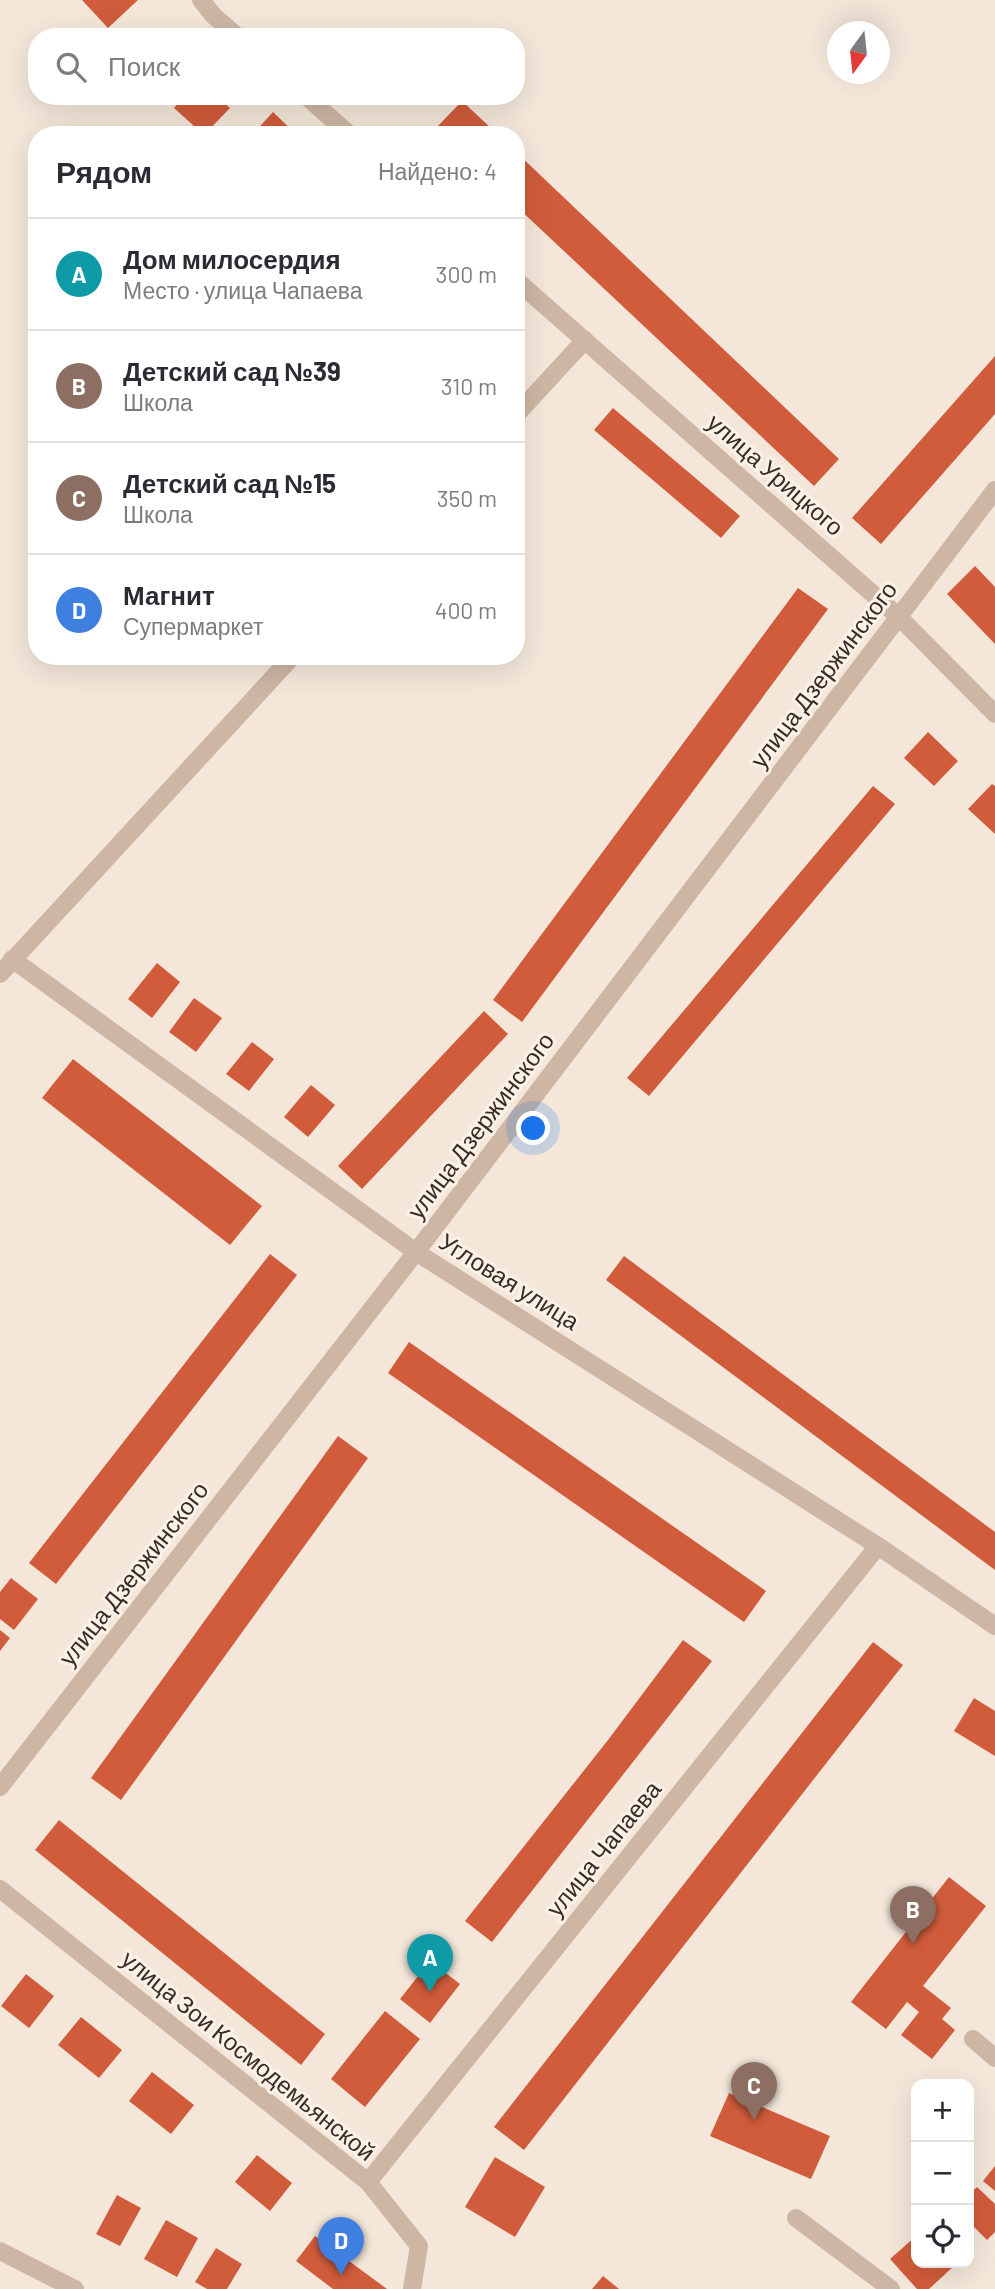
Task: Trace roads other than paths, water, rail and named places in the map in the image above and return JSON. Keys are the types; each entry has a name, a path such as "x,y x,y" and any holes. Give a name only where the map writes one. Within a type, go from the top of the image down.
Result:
{"street":[{"path":"201,0 228,28"},
{"path":"316,105 340,126"},
{"name":"улица Урицкого","path":"525,288 899,617 995,714"},
{"path":"525,405 585,340"},
{"name":"улица Дзержинского","path":"0,1787 416,1252 995,490"},
{"path":"0,974 285,665"},
{"name":"Угловая улица","path":"12,959 416,1252 878,1546 995,1626"},
{"name":"улица Чапаева","path":"368,2182 878,1546"},
{"name":"улица Зои Космодемьянской","path":"0,1889 368,2182 419,2246 412,2289"},
{"path":"973,2039 995,2058"},
{"path":"796,2218 891,2289"},
{"path":"0,2251 75,2289"}],"place":[{"name":"Детский сад №39","path":"913,1944"},
{"name":"Дом милосердия","path":"430,1992"},
{"name":"Детский сад №15","path":"754,2120"},
{"name":"Магнит","path":"341,2275"}]}
